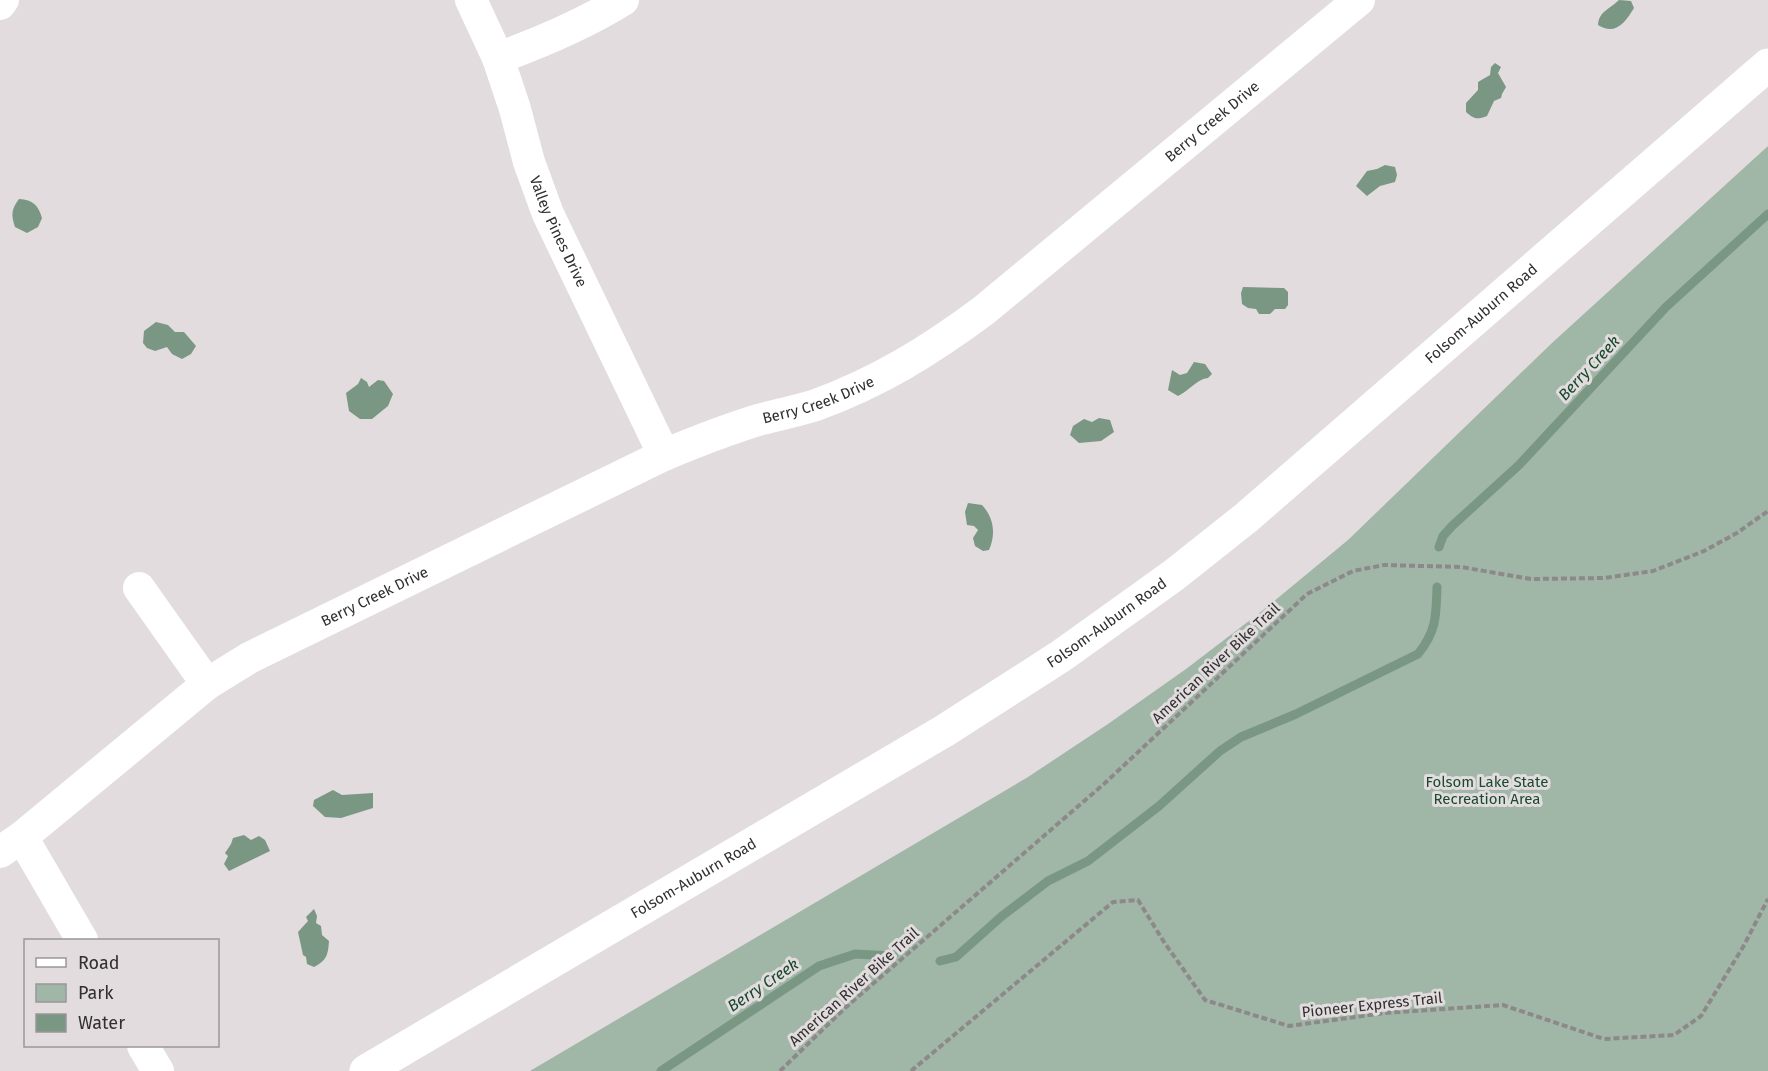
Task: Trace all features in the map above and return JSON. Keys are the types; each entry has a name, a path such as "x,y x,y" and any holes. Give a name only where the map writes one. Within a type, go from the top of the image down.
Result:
{"main road":[{"name":"Folsom-Auburn Road","path":"366,1071 944,731 1061,656 1146,595 1247,517 1768,65"}],"street":[{"path":"0,4 3,0"},
{"name":"Valley Pines Drive","path":"471,0 498,58 529,162 548,214 664,455"},
{"path":"498,58 550,39 623,0"},
{"name":"Berry Creek Drive","path":"81,939 11,845 207,684 249,658 664,455 708,437 814,405 855,389 891,372 939,344 983,311 1359,0"},
{"path":"140,588 207,684"},
{"path":"144,1047 158,1071"}],"path":[{"name":"American River Bike Trail","path":"780,1071 844,1008 1105,783 1308,594 1353,571 1384,565 1461,567 1532,579 1604,578 1653,571 1704,551 1737,533 1768,511"},
{"name":"Pioneer Express Trail","path":"911,1071 1113,902 1138,900 1205,1000 1289,1026 1385,1014 1503,1005 1604,1039 1674,1035 1701,1016 1743,947 1768,899"}],"green space":[{"name":"Folsom Lake State Recreation Area","path":"1768,146 1768,1071 530,1071 1028,777 1186,669 1262,611 1348,540 1552,343"}],"water":[{"path":"1619,0 1631,1 1634,8 1627,19 1619,26 1610,29 1598,25 1600,16"},
{"path":"1495,63 1501,67 1498,73 1506,87 1501,98 1494,101 1487,116 1474,117 1466,112 1466,103 1478,90 1478,82 1490,75 1491,67"},
{"path":"1385,165 1395,167 1397,175 1395,182 1380,186 1367,196 1356,186 1367,171"},
{"path":"19,199 34,204 42,218 38,227 27,233 15,227 13,219 12,213"},
{"path":"1243,287 1284,288 1288,292 1288,305 1285,309 1275,309 1270,314 1259,314 1256,309 1242,304"},
{"path":"156,322 168,325 175,332 184,332 196,346 191,354 182,359 172,354 167,347 155,351 147,348 143,343 144,331"},
{"path":"1194,362 1205,364 1212,374 1178,396 1168,390 1172,370 1180,375 1187,373"},
{"path":"361,378 367,382 369,387 378,380 384,381 393,394 388,406 372,419 360,419 349,411 346,393 358,384"},
{"path":"1099,418 1110,420 1114,432 1101,441 1079,443 1070,435 1073,426 1084,419 1092,422"},
{"path":"968,503 982,505 989,515 993,526 993,538 989,550 983,551 975,546 973,538 978,530 974,526 967,525 965,512"},
{"path":"333,790 342,795 373,793 373,808 341,818 325,817 313,806 314,800"},
{"path":"244,835 251,840 259,836 265,840 270,851 229,871 224,864 228,856 225,853 233,838"},
{"path":"314,909 317,916 316,923 321,926 322,935 329,941 326,957 314,967 307,964 298,932 308,921 306,917"}],"waterway":[{"name":"Berry Creek","path":"1439,547 1443,536 1452,526 1519,465 1666,307 1768,214"},
{"path":"940,961 956,957 1002,916 1048,881 1088,861 1159,806 1220,751 1241,737 1296,714 1418,654 1432,630 1436,614 1437,587"},
{"name":"Berry Creek","path":"661,1071 819,966 855,954 893,956"}]}
